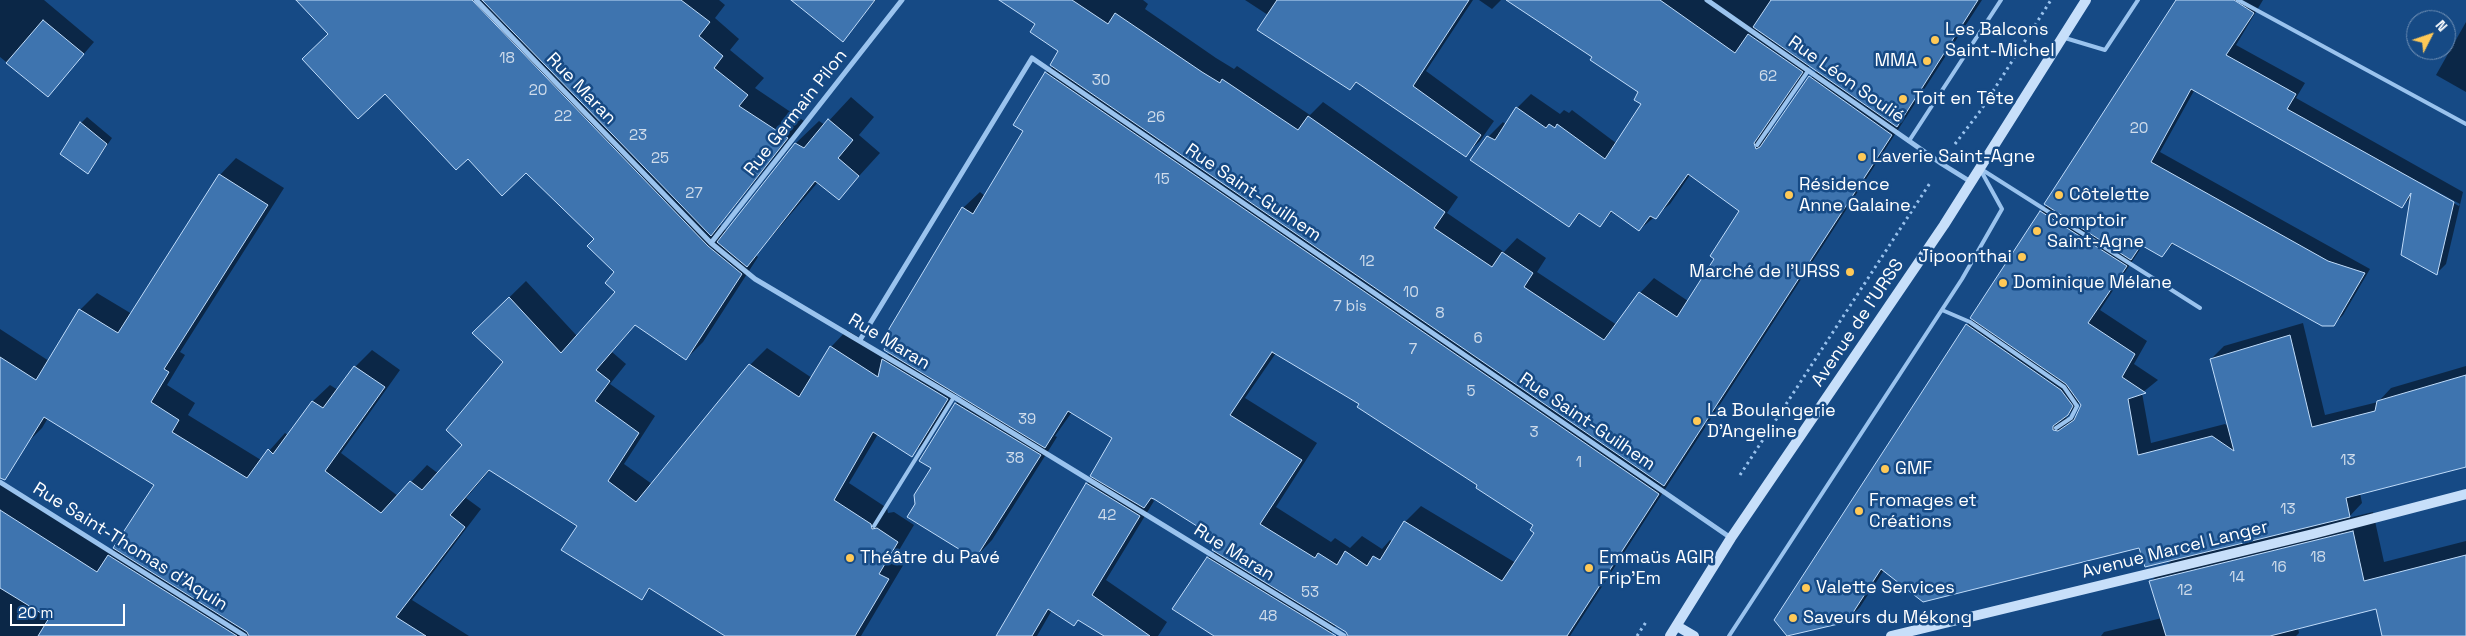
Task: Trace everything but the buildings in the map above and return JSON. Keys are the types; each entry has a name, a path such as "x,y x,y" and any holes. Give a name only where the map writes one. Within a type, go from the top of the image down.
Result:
{"main road":[{"name":"Avenue de l'URSS","path":"1670,636 1731,538 1944,224 2086,0"},
{"name":"Avenue Marcel Langer","path":"1890,636 2304,536 2466,494"},
{"path":"1677,626 1694,636"}],"street":[{"name":"Rue Maran","path":"476,0 711,243 755,278 954,397 1344,636"},
{"name":"Rue Germain Pilon","path":"711,243 902,0"},
{"name":"Rue Léon Soulié","path":"1707,0 1971,182"},
{"name":"Rue Saint-Guilhem","path":"860,340 1032,58 1731,538"},
{"name":"Rue Saint-Thomas d'Aquin","path":"0,482 245,636"}],"lane":[{"path":"1909,141 2001,0"},
{"path":"2062,38 2104,50 2138,0"},
{"path":"2238,0 2466,124"},
{"path":"1758,145 1808,71"},
{"path":"1979,168 2200,308"},
{"path":"1728,636 1942,310 2002,209 1979,168"},
{"path":"1942,310 1970,322 2064,386 2077,406 2071,418 2056,428"},
{"path":"874,526 954,397"}],"path":[{"path":"1958,138 1981,110 2051,0"},
{"path":"1735,483 1919,200"}],"place":[{"name":"Les Balcons Saint-Michel","path":"1935,40"},
{"name":"MMA","path":"1927,61"},
{"name":"Toit en Tête","path":"1903,99"},
{"name":"Laverie Saint-Agne","path":"1862,157"},
{"name":"Résidence Anne Galaine","path":"1789,195"},
{"name":"Côtelette","path":"2059,195"},
{"name":"Comptoir Saint-Agne","path":"2037,231"},
{"name":"Jipoonthai","path":"2022,257"},
{"name":"Marché de l'URSS","path":"1850,272"},
{"name":"Dominique Mélane","path":"2003,283"},
{"name":"La Boulangerie D'Angeline","path":"1697,421"},
{"name":"GMF","path":"1885,469"},
{"name":"Fromages et Créations","path":"1859,511"},
{"name":"Théâtre du Pavé","path":"850,558"},
{"name":"Emmaüs AGIR Frip'Em","path":"1589,568"},
{"name":"Valette Services","path":"1806,588"},
{"name":"Saveurs du Mékong","path":"1793,618"}]}
